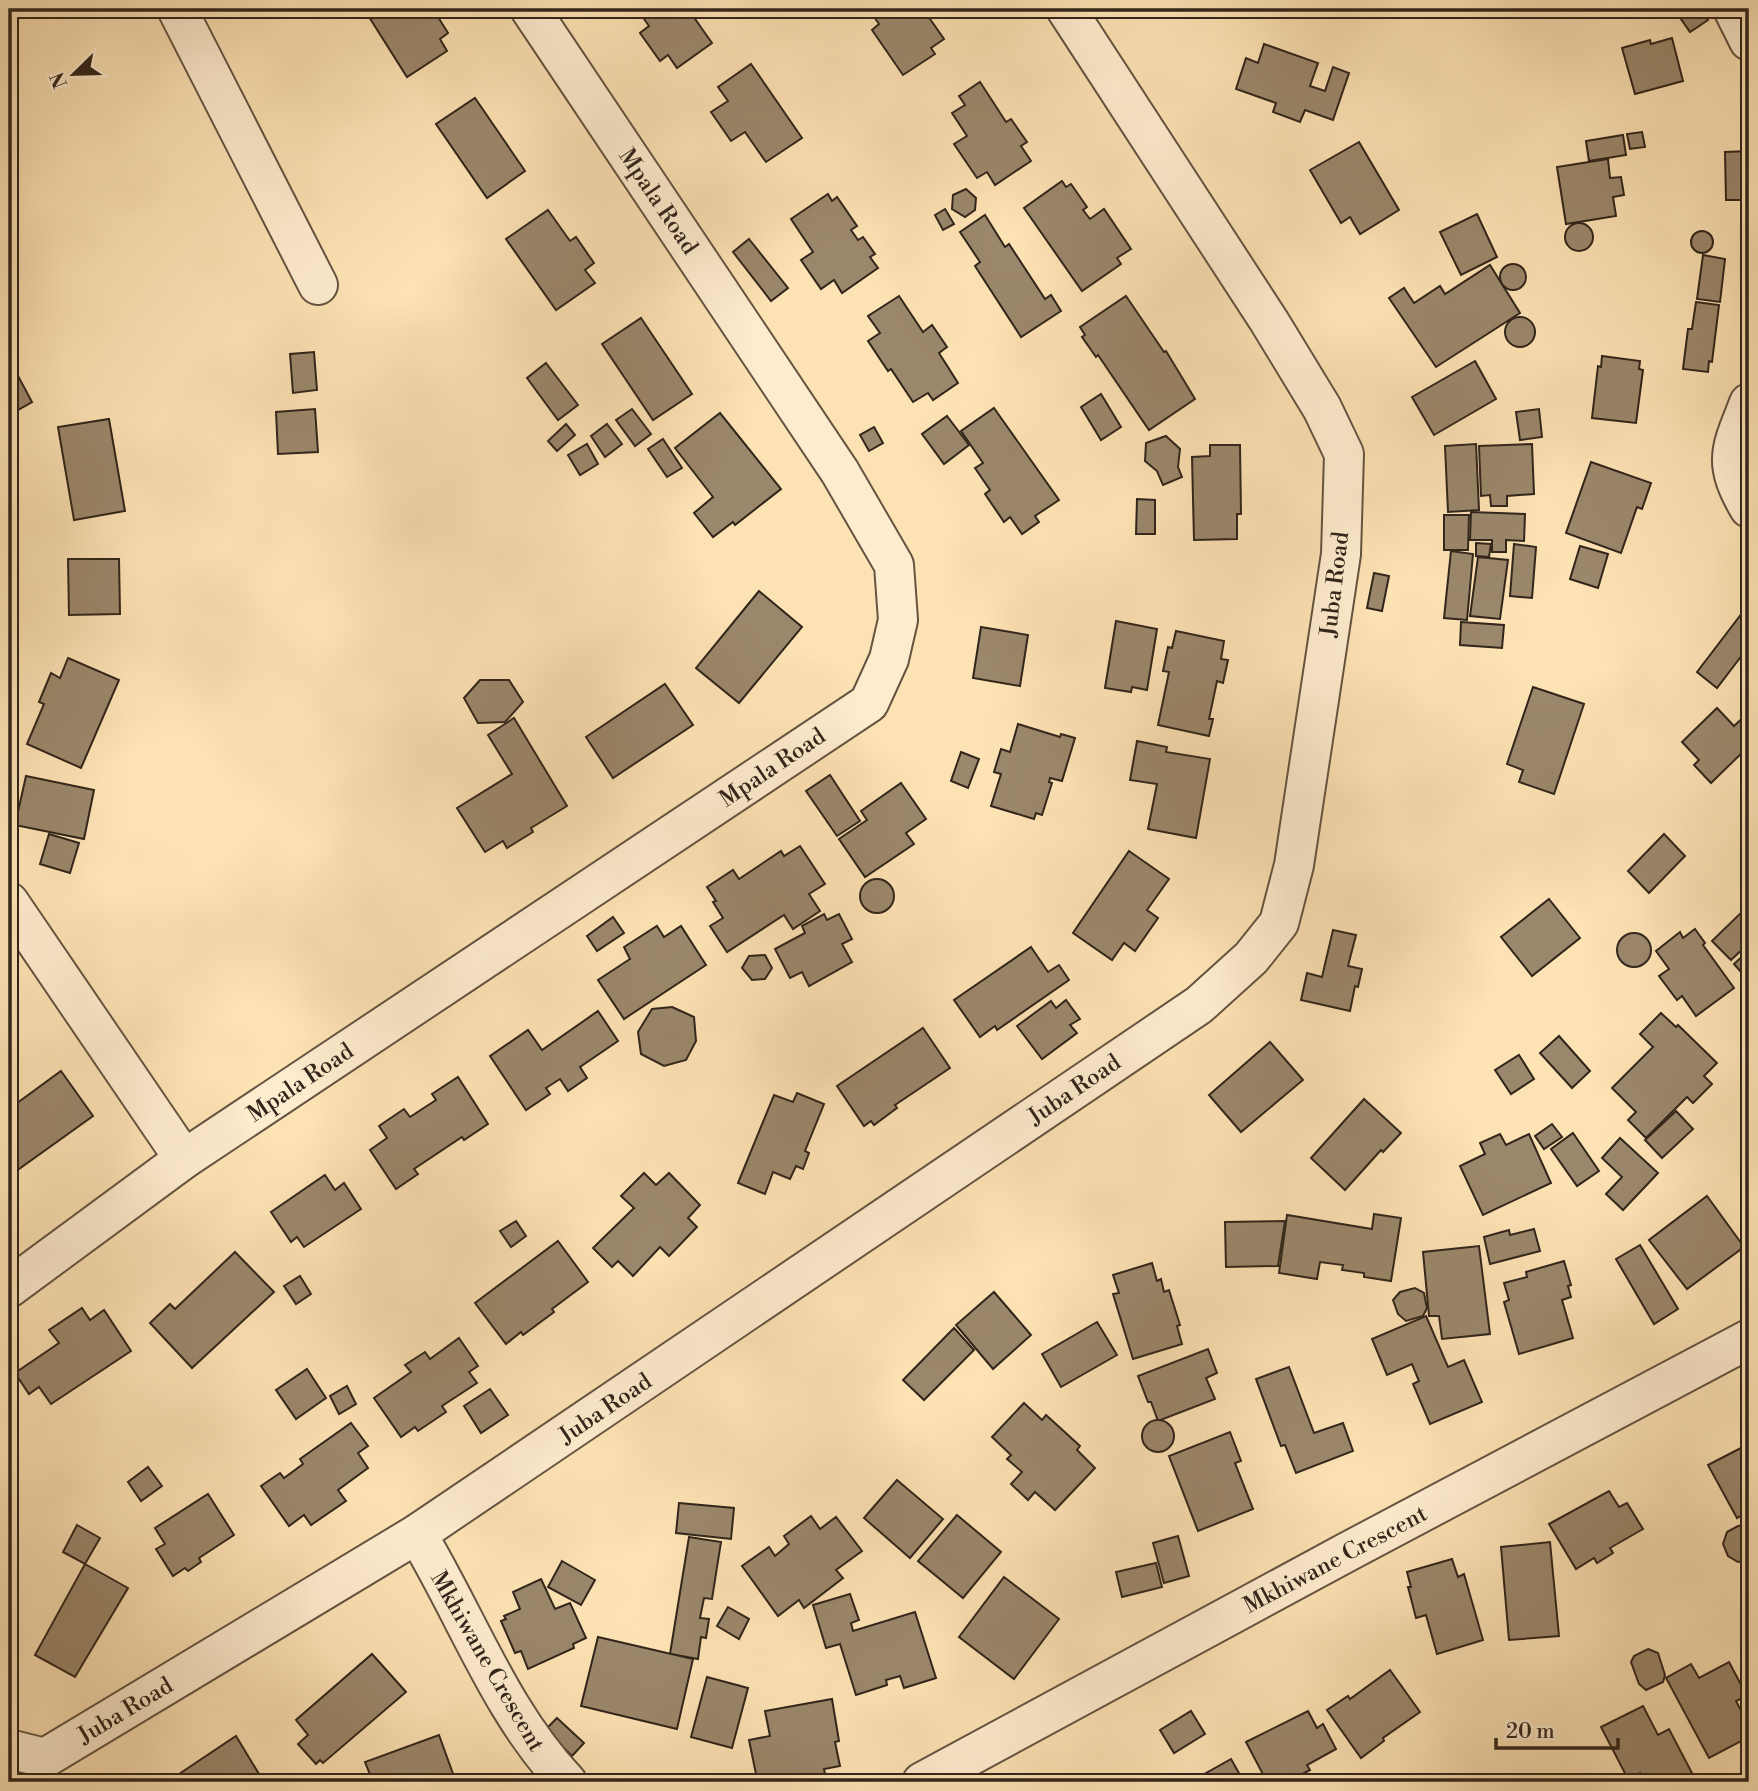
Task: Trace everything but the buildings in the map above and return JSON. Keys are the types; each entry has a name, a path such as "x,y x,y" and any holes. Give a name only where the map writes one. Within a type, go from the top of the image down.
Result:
{"street":[{"path":"177,9 318,285"},
{"name":"Mpala Road","path":"9,1288 184,1159 869,703 889,659 898,620 894,565 841,472 530,9"},
{"name":"Juba Road","path":"9,1749 52,1770 417,1534 1199,1004 1251,958 1279,923 1294,865 1341,554 1344,454 1322,408 1269,321 1066,9"},
{"path":"1733,9 1749,41"},
{"path":"1749,403 1732,448 1734,479 1749,508"},
{"path":"9,902 184,1159"},
{"name":"Mkhiwane Crescent","path":"922,1782 1324,1564 1749,1339"},
{"name":"Mkhiwane Crescent","path":"417,1534 515,1716 542,1756 567,1782"}]}
